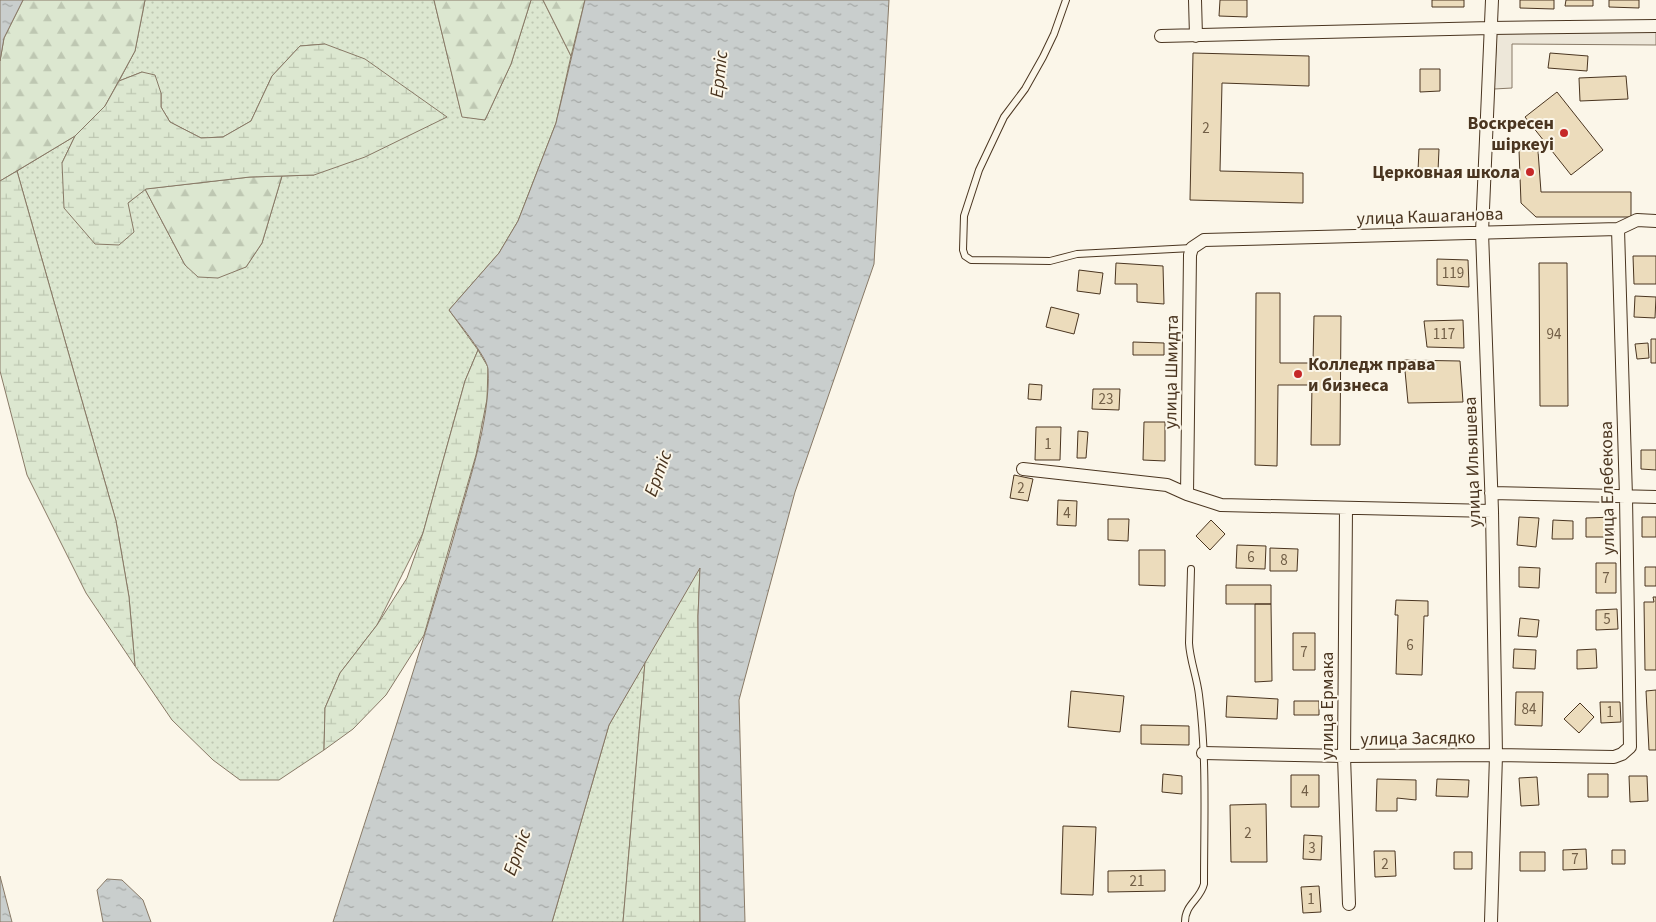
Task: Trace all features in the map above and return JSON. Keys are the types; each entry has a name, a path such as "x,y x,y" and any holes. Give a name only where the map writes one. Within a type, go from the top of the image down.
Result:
{"street":[{"path":"1195,0 1196,36"},
{"name":"улица Ильяшева","path":"1491,922 1496,755 1492,511 1482,232 1492,0"},
{"path":"1160,36 1656,26"},
{"name":"улица Кашаганова","path":"1192,248 1204,240 1618,229 1637,220 1656,221"},
{"name":"улица Елебекова","path":"1618,229 1626,496 1630,747"},
{"name":"улица Шмидта","path":"1187,494 1190,255 1192,248"},
{"path":"1023,469 1167,485 1202,500 1221,504 1346,509 1492,511"},
{"path":"1491,493 1656,497"},
{"name":"улица Ермака","path":"1346,509 1344,756 1349,904"},
{"name":"улица Засядко","path":"1203,753 1344,756 1496,755 1614,757 1622,754 1630,747"}],"lane":[{"path":"1066,0 1054,34 1043,57 1025,89 1004,117 979,170 964,216 963,250 965,256 971,260 1050,261 1077,254 1192,248"},
{"path":"1185,922 1187,910 1203,890 1204,884 1203,753 1199,694 1190,654 1191,569"}],"green space":[{"path":"23,0 145,0 135,51 105,106 75,136 0,181 0,61 4,38"},
{"path":"145,0 434,0 462,116 485,120 511,64 531,0 543,0 571,56 556,123 518,221 499,253 449,310 478,350 465,381 423,533 377,625 340,673 325,708 324,750 279,780 240,780 213,760 172,720 135,666 129,597 116,521 17,171 75,136 62,163 128,203 145,189 185,265 246,267 262,243 282,176 314,175 325,44 300,46 272,76 251,121 223,137 201,138 170,122 161,107 161,93 142,72 119,81 135,51"},
{"path":"434,0 531,0 511,64 485,120 462,117"},
{"path":"543,0 585,0 571,56"},
{"path":"325,44 365,59 447,117 365,157 314,175 250,177 146,189 128,203 134,232 119,245 95,244 64,208 62,163 75,136 105,106 119,81 142,72 155,75 161,93 161,107 170,122 201,138 223,137 251,121 272,76 300,46"},
{"path":"17,171 116,521 129,597 135,666 86,593 27,475 0,371 0,181"},
{"path":"282,176 262,243 246,267 218,278 198,277 185,265 145,189 250,177"},
{"path":"478,350 488,367 487,399 476,455 424,635 386,695 353,729 324,750 325,708 340,673 377,625 407,578 423,533 465,381"},
{"path":"700,567 698,616 700,922 623,922 645,662"},
{"path":"645,662 623,922 552,922 609,725"}],"shaded area":[{"path":"1656,26 1656,45 1512,44 1512,88 1494,89 1497,28"}],"water":[{"path":"0,0 23,0 4,38 0,61"},
{"name":"Ертіс","path":"585,0 889,0 874,264 795,492 739,700 745,922 700,922 698,616 700,568 609,725 552,922 333,922 454,536 486,410 488,369 486,363 483,356 449,310 499,253 518,221 556,123"},
{"path":"0,876 12,922 0,922"},
{"path":"107,879 122,880 143,900 151,922 103,922 97,890"}],"building":[{"path":"1220,0 1247,0 1247,17 1219,16"},
{"path":"1432,0 1464,0 1464,7 1432,7"},
{"path":"1520,0 1554,0 1554,9 1520,8"},
{"path":"1566,0 1593,0 1593,6 1565,6"},
{"path":"1609,0 1639,0 1639,8 1609,7"},
{"path":"1193,53 1309,56 1309,86 1222,83 1220,171 1303,173 1303,203 1190,200"},
{"path":"1550,53 1588,56 1587,71 1548,68"},
{"path":"1420,69 1440,69 1440,91 1420,92"},
{"path":"1626,76 1628,99 1580,101 1579,78"},
{"name":"Воскресен шіркеуі","path":"1557,92 1603,150 1571,175 1525,117"},
{"path":"1419,149 1439,149 1438,171 1418,171"},
{"name":"Церковная школа","path":"1519,150 1538,151 1541,192 1631,192 1631,217 1536,217 1521,203"},
{"path":"1633,256 1656,256 1656,284 1634,284"},
{"path":"1437,259 1468,260 1469,287 1437,285"},
{"path":"1116,263 1163,266 1164,304 1137,302 1137,284 1115,284"},
{"path":"1539,263 1567,263 1568,406 1540,406"},
{"path":"1079,270 1103,273 1100,294 1077,291"},
{"name":"Колледж права и бизнеса","path":"1256,293 1280,293 1280,363 1313,363 1314,316 1341,316 1340,445 1311,445 1312,385 1278,385 1277,466 1255,465"},
{"path":"1635,296 1656,297 1655,318 1634,317"},
{"path":"1051,307 1079,314 1074,334 1046,327"},
{"path":"1463,320 1464,348 1427,347 1424,321"},
{"path":"1651,339 1656,339 1656,363 1651,363"},
{"path":"1133,342 1164,343 1164,355 1133,355"},
{"path":"1648,343 1649,358 1637,359 1635,344"},
{"path":"1404,360 1460,361 1463,402 1408,403"},
{"path":"1029,384 1042,385 1041,400 1028,399"},
{"path":"1093,389 1120,389 1119,410 1092,409"},
{"path":"1144,422 1165,422 1165,461 1143,460"},
{"path":"1036,427 1061,427 1060,460 1035,460"},
{"path":"1078,431 1088,432 1086,458 1077,458"},
{"path":"1641,450 1656,450 1656,470 1641,469"},
{"path":"1014,475 1033,479 1028,501 1010,498"},
{"path":"1058,500 1077,501 1076,526 1057,525"},
{"path":"1519,517 1539,518 1536,547 1517,545"},
{"path":"1614,517 1614,537 1586,537 1586,518"},
{"path":"1642,517 1656,517 1656,537 1642,537"},
{"path":"1108,519 1129,519 1128,541 1108,540"},
{"path":"1211,520 1225,534 1210,550 1196,536"},
{"path":"1553,520 1573,521 1573,539 1552,539"},
{"path":"1237,545 1266,546 1265,569 1236,568"},
{"path":"1270,548 1298,549 1297,571 1270,571"},
{"path":"1139,550 1165,550 1165,586 1139,585"},
{"path":"1596,563 1616,563 1616,593 1596,593"},
{"path":"1519,567 1540,568 1539,588 1519,587"},
{"path":"1645,567 1656,567 1656,586 1645,586"},
{"path":"1226,585 1271,585 1271,604 1226,604"},
{"path":"1653,597 1656,597 1656,670 1645,670 1644,602 1654,602"},
{"path":"1396,600 1428,601 1428,616 1424,616 1422,675 1396,674 1398,615 1395,615"},
{"path":"1255,604 1271,604 1272,681 1255,682"},
{"path":"1617,609 1618,629 1596,630 1596,610"},
{"path":"1520,618 1539,620 1537,637 1518,636"},
{"path":"1293,633 1315,633 1315,670 1293,670"},
{"path":"1514,649 1536,650 1535,669 1513,668"},
{"path":"1596,649 1597,668 1577,669 1577,650"},
{"path":"1656,690 1656,750 1649,750 1646,691"},
{"path":"1071,691 1124,696 1120,732 1068,727"},
{"path":"1516,692 1543,692 1542,726 1515,725"},
{"path":"1227,696 1278,699 1277,719 1226,717"},
{"path":"1294,701 1319,701 1319,715 1294,715"},
{"path":"1600,702 1620,702 1621,722 1601,723"},
{"path":"1580,703 1594,717 1579,733 1564,719"},
{"path":"1141,725 1189,726 1189,745 1141,744"},
{"path":"1163,774 1182,776 1182,794 1162,792"},
{"path":"1588,774 1608,774 1608,797 1588,797"},
{"path":"1291,775 1319,775 1319,807 1291,807"},
{"path":"1629,776 1647,776 1648,801 1630,802"},
{"path":"1537,777 1539,805 1521,806 1519,778"},
{"path":"1377,779 1416,780 1416,800 1397,798 1397,811 1376,811"},
{"path":"1437,779 1469,780 1468,797 1436,796"},
{"path":"1266,804 1267,862 1231,862 1230,805"},
{"path":"1063,826 1096,827 1093,895 1061,894"},
{"path":"1304,835 1322,836 1321,860 1303,859"},
{"path":"1586,849 1587,869 1563,870 1563,850"},
{"path":"1612,850 1625,850 1625,864 1612,864"},
{"path":"1374,851 1395,851 1396,876 1375,877"},
{"path":"1454,852 1472,852 1472,869 1454,869"},
{"path":"1520,852 1545,852 1545,871 1520,871"},
{"path":"1165,870 1165,891 1108,892 1108,871"},
{"path":"1319,886 1321,912 1303,913 1301,887"}],"place":[{"name":"Воскресен шіркеуі","path":"1564,133"},
{"name":"Церковная школа","path":"1530,172"},
{"name":"Колледж права и бизнеса","path":"1298,374"}]}
